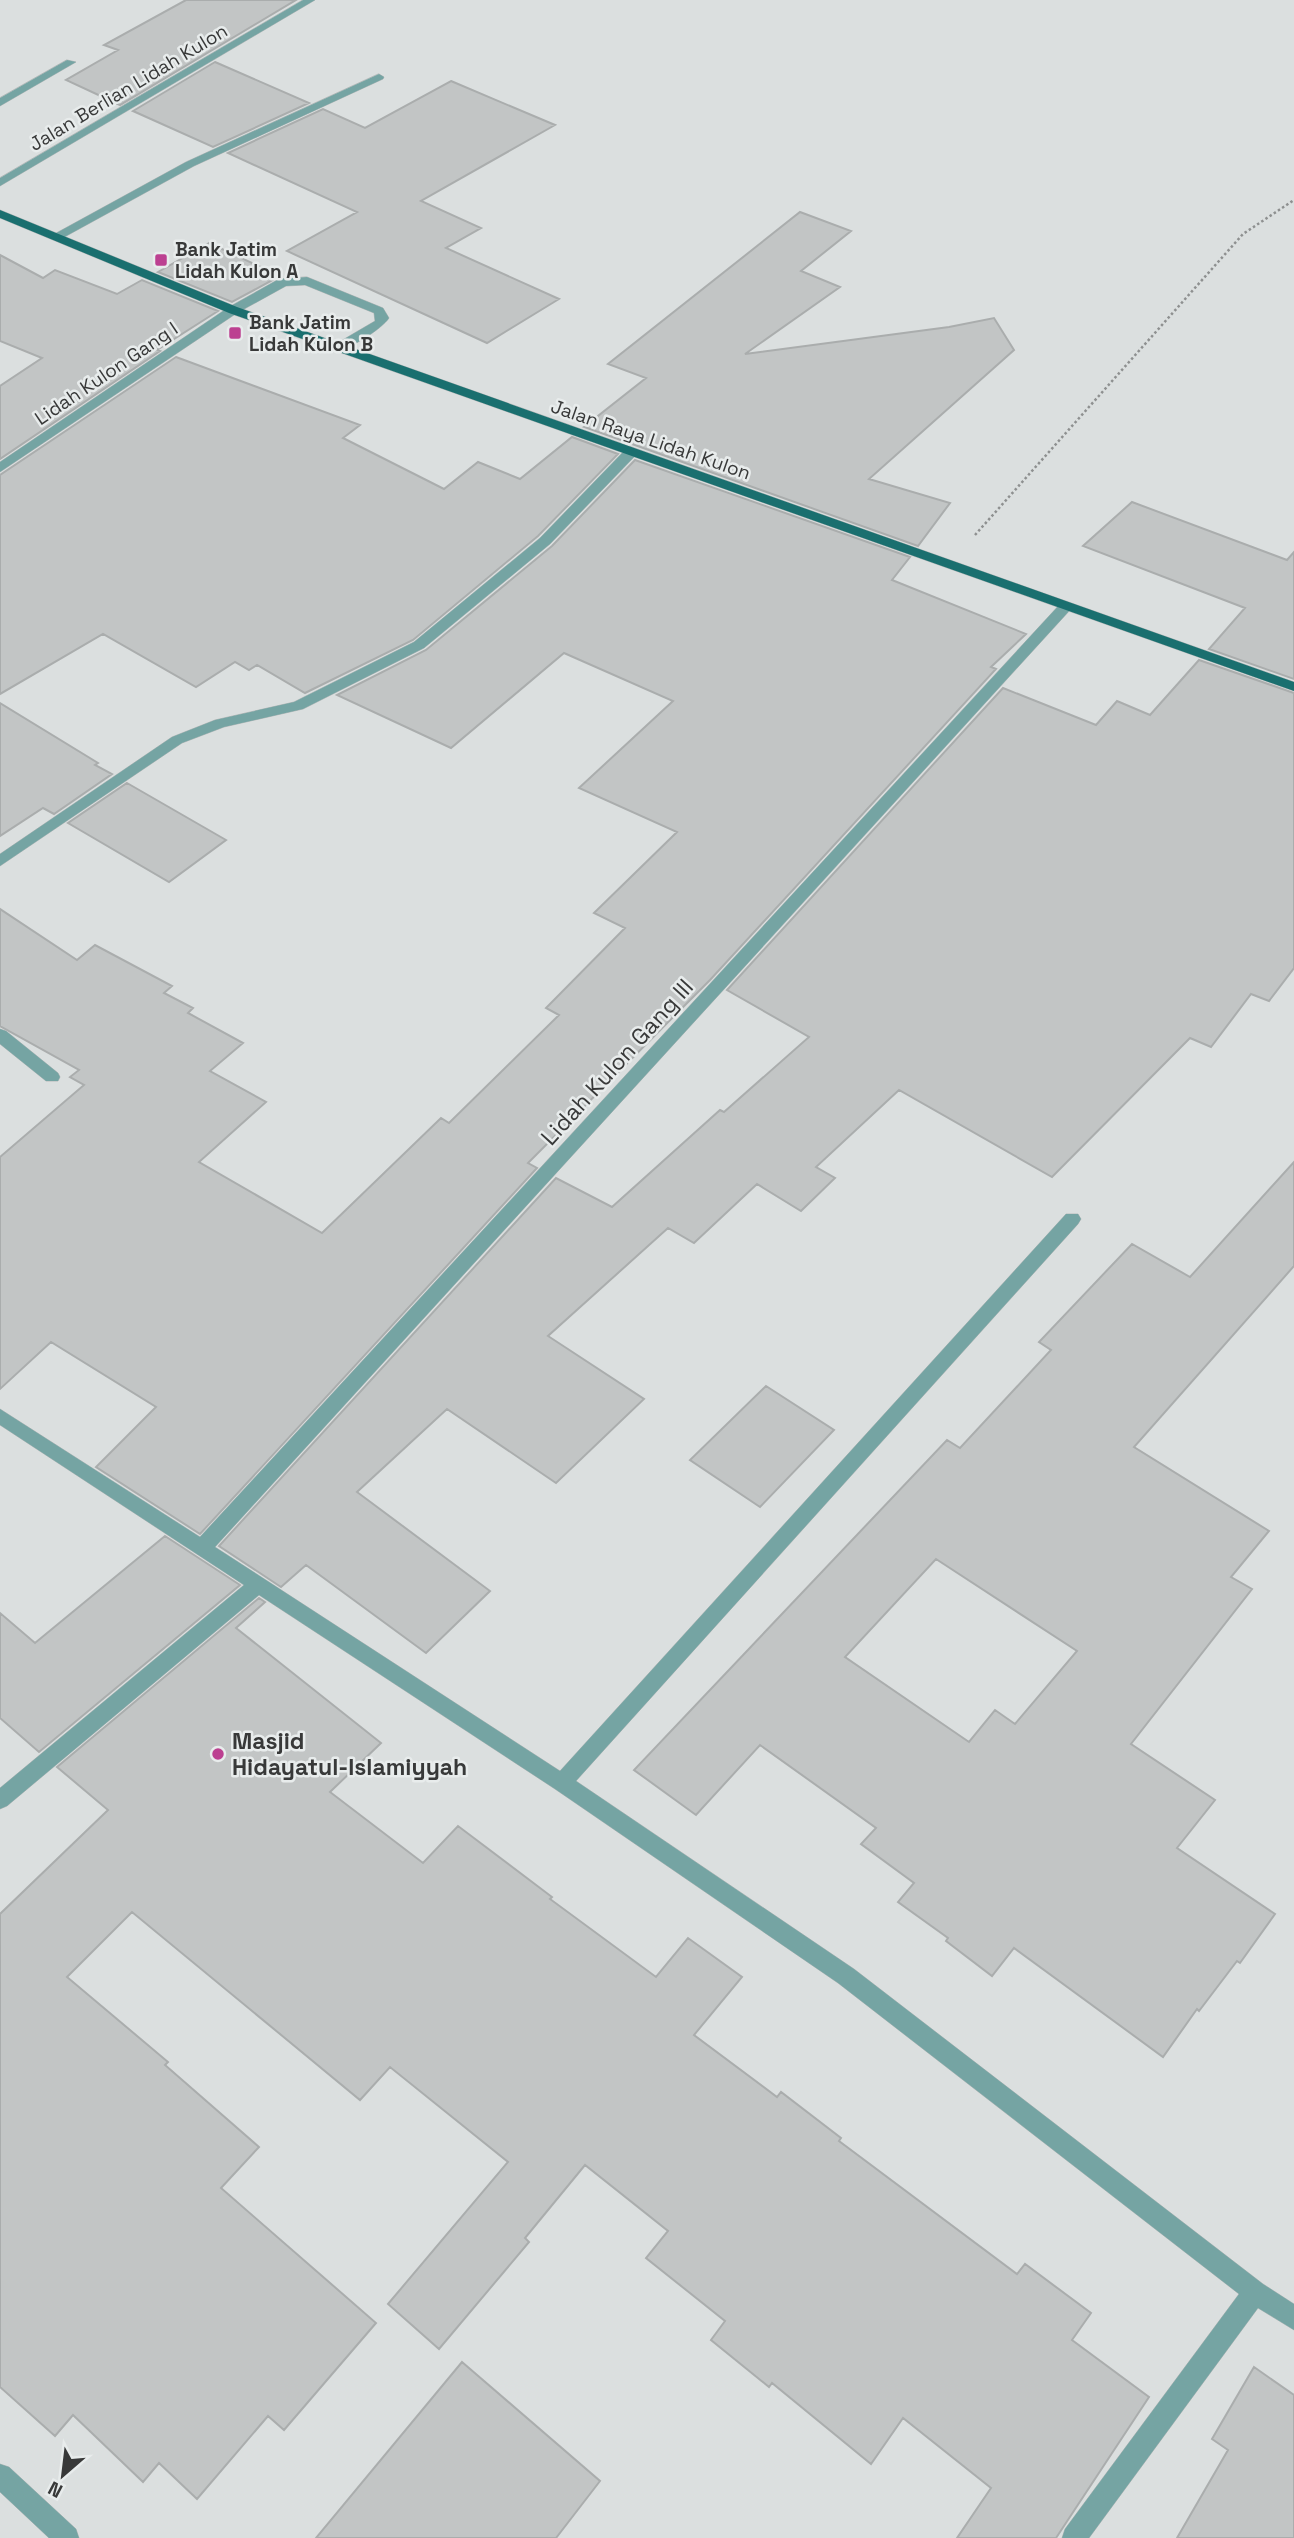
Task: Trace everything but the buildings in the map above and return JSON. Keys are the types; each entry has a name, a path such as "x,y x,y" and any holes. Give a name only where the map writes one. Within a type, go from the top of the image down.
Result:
{"main road":[{"name":"Jalan Raya Lidah Kulon","path":"0,214 233,310 1294,687"}],"street":[{"name":"Jalan Berlian Lidah Kulon","path":"0,183 310,0"},
{"path":"0,103 71,62"},
{"path":"55,237 190,164 379,77"},
{"name":"Lidah Kulon Gang I","path":"0,468 233,310 283,282 307,281 379,311 383,318 380,323 338,348"},
{"path":"0,861 177,740 220,723 298,706 419,645 545,541 631,452"},
{"name":"Lidah Kulon Gang III","path":"202,1548 1066,606"},
{"path":"0,1035 52,1077"},
{"path":"562,1783 1072,1219"},
{"path":"0,1416 562,1783 846,1976 1255,2291 1294,2318"},
{"path":"0,1800 258,1585"},
{"path":"1074,2538 1255,2291"},
{"path":"0,2476 67,2538"}],"path":[{"path":"971,539 1243,234 1294,200"}],"place":[{"name":"Bank Jatim Lidah Kulon A","path":"161,260"},
{"name":"Bank Jatim Lidah Kulon B","path":"235,333"},
{"name":"Masjid Hidayatul-Islamiyyah","path":"218,1754"}]}
